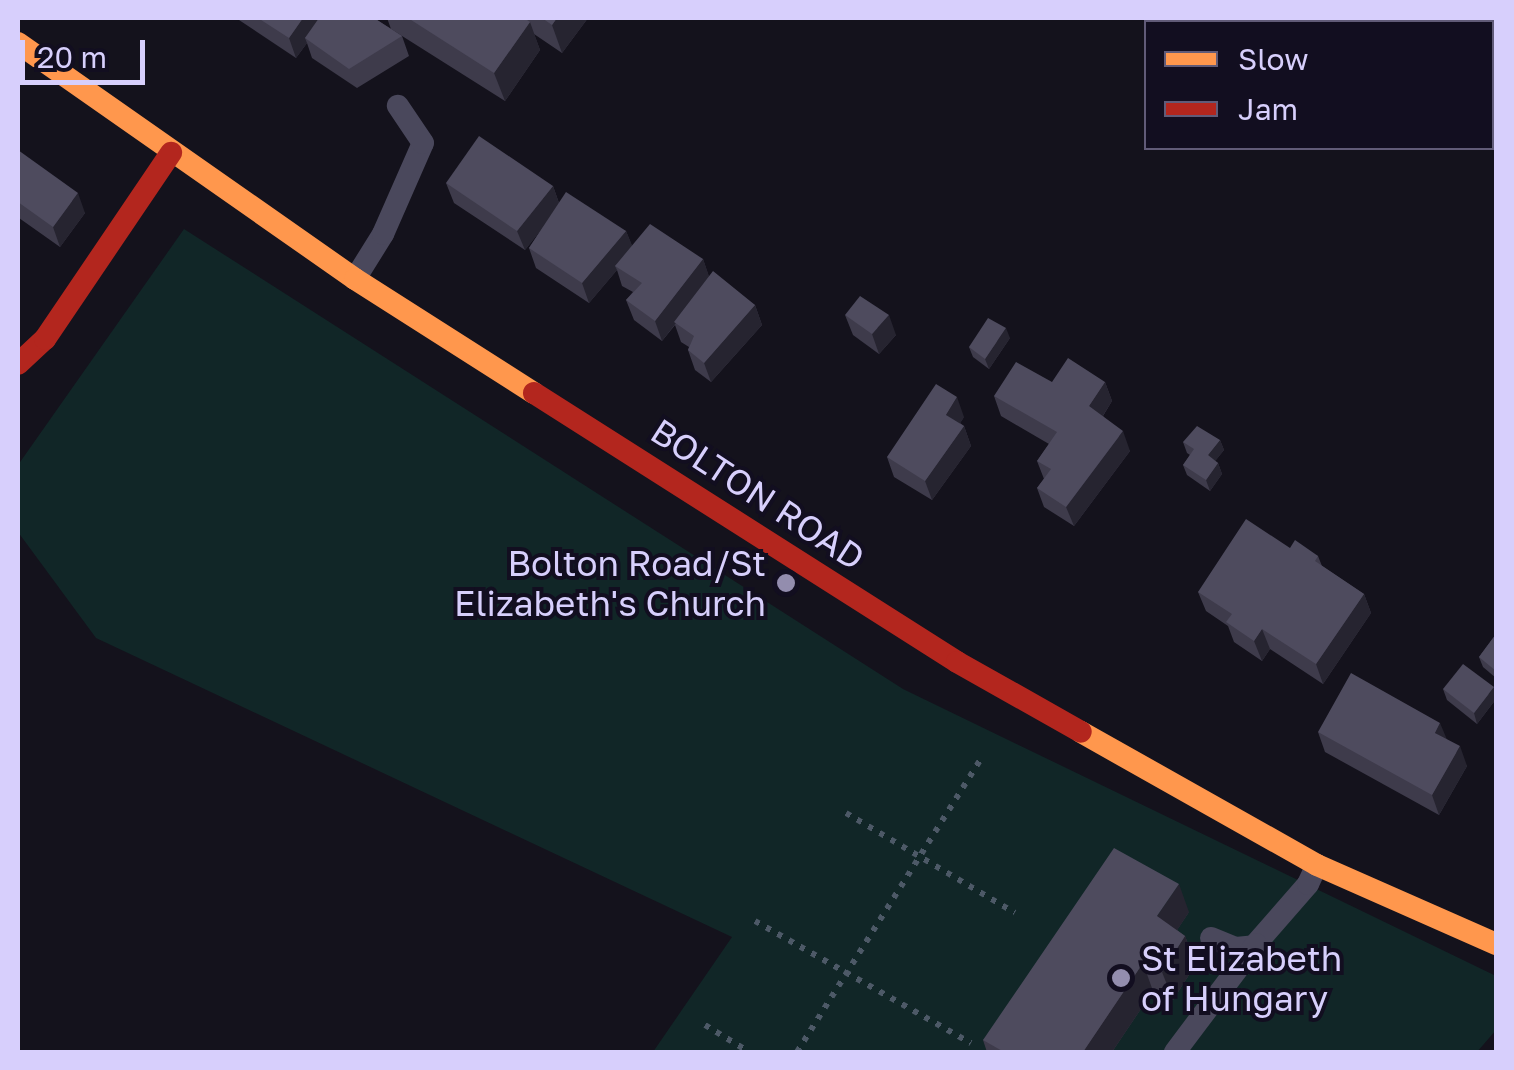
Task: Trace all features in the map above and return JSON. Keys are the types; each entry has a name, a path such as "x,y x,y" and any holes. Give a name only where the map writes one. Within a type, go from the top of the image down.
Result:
{"main road":[{"name":"BOLTON ROAD","path":"18,44 354,278 957,662 1317,865 1494,937"},
{"path":"18,364 45,339 171,153"}],"lane":[{"path":"354,278 382,234 423,143 398,106"},
{"path":"1175,1052 1256,944 1308,884 1317,865"},
{"path":"1211,938 1236,948 1256,944"}],"path":[{"path":"797,1052 981,759"},
{"path":"846,813 1015,913"},
{"path":"755,922 971,1043"},
{"path":"705,1025 749,1052"}],"green space":[{"path":"184,229 903,689 1496,976 1496,1030 1477,1052 653,1052 732,937 96,638 18,532 18,465"}],"building":[{"path":"258,18 303,18 289,38"},
{"path":"319,18 374,18 402,36 349,69 305,38"},
{"path":"408,18 524,18 530,22 494,73"},
{"path":"479,136 553,186 517,231 446,183"},
{"path":"18,150 78,193 53,227 18,202"},
{"path":"566,192 626,231 582,283 529,248"},
{"path":"650,224 703,259 655,321 626,300 642,283 615,266"},
{"path":"713,271 755,305 704,363 688,350 694,336 674,322"},
{"path":"860,296 889,315 872,334 845,315"},
{"path":"988,318 1006,328 985,359 969,347"},
{"path":"1068,358 1105,382 1089,406 1123,431 1066,507 1037,488 1051,469 1037,461 1057,432 994,396 1016,362 1052,382"},
{"path":"936,384 957,397 946,415 964,426 925,481 887,457"},
{"path":"1197,426 1220,440 1208,455 1218,463 1206,480 1183,465 1194,449 1183,442"},
{"path":"1246,519 1290,548 1295,540 1318,556 1315,561 1364,594 1316,664 1262,629 1254,641 1226,622 1232,614 1198,592"},
{"path":"1496,634 1496,671 1479,657"},
{"path":"1463,664 1494,687 1474,713 1443,689"},
{"path":"1351,673 1440,723 1435,733 1460,746 1432,795 1318,732"},
{"name":"St Elizabeth of Hungary","path":"1114,848 1179,884 1157,916 1185,936 1162,972 1143,963 1083,1052 1004,1052 983,1040"}],"traffic: slow":[{"path":"18,43 355,279 534,393"},
{"path":"1081,732 1317,865 1496,944"}],"traffic: jam":[{"path":"18,364 45,339 171,153"},
{"path":"534,393 957,662 1081,732"}],"place":[{"name":"Bolton Road/St Elizabeth's Church","path":"786,583"},
{"name":"St Elizabeth of Hungary","path":"1121,978"}]}
